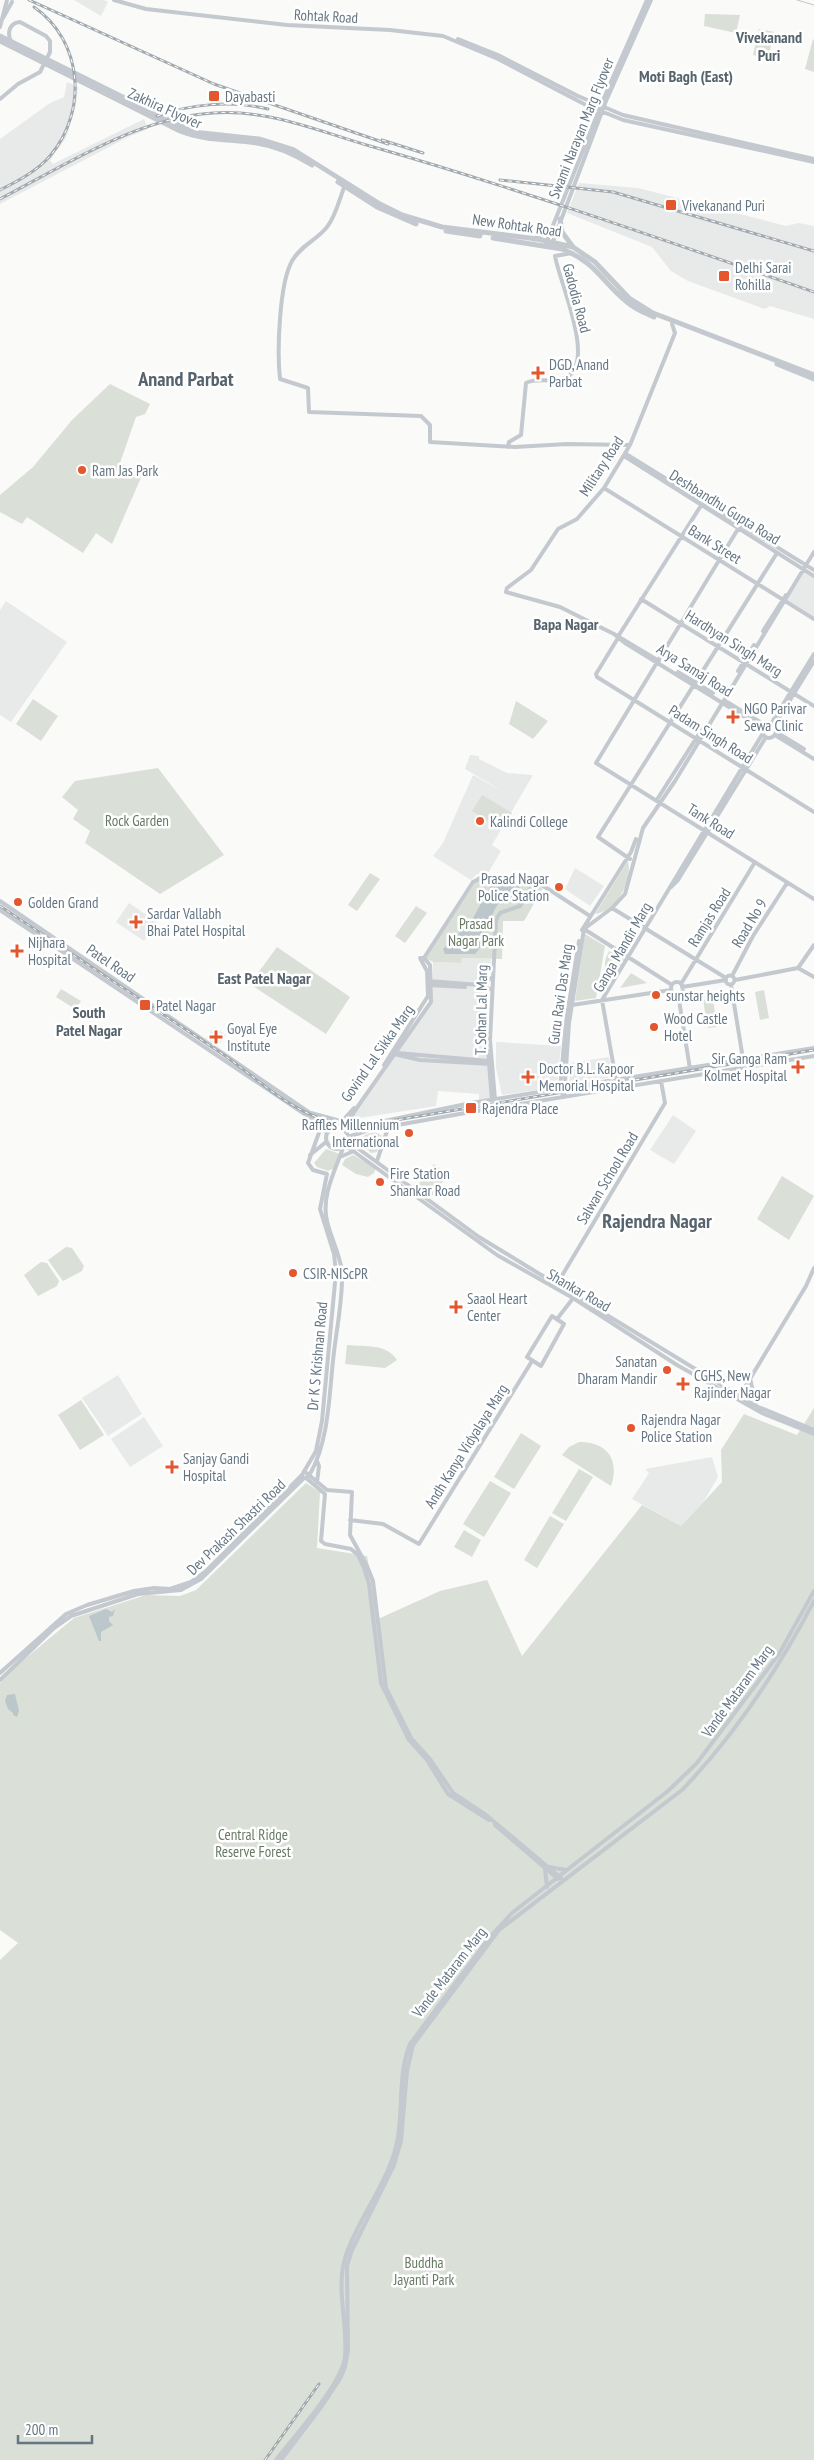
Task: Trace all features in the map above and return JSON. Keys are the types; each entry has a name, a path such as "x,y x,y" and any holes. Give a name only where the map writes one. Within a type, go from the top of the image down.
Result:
{"main road":[{"name":"Zakhira Flyover","path":"0,36 193,132 259,139 293,152 317,165"},
{"name":"Zakhira Flyover","path":"0,41 180,131 205,138 258,143 293,152 325,174"},
{"name":"New Rohtak Road","path":"317,165 382,210 420,225 465,235 549,244"},
{"name":"New Rohtak Road","path":"325,174 380,204 421,222 446,228 533,239 573,250 595,262 629,298 645,309 814,375"},
{"path":"560,220 562,232 573,250"},
{"path":"533,239 552,228"},
{"name":"New Rohtak Road","path":"573,250 592,265 630,304 672,324 814,379"}],"street":[{"name":"Rohtak Road","path":"114,0 146,9 287,26 435,31 498,55 578,96 623,115 814,161"},
{"name":"Swami Narayan Marg Flyover","path":"605,100 626,59 651,0"},
{"path":"0,27 10,1"},
{"name":"Swami Narayan Marg Flyover","path":"549,244 552,228 561,213 645,1"},
{"path":"0,99 18,84 37,74 48,59 50,52 50,41 41,32 24,23 17,22 12,25 8,34 11,42"},
{"path":"345,185 328,226 302,246 288,272 283,298 279,349 280,380 308,388 310,413 420,416 430,425 430,442 508,447 567,444 630,445"},
{"name":"Swami Narayan Marg Flyover","path":"549,244 560,220 561,213"},
{"name":"Gadodia Road","path":"508,447 509,442 521,435 526,383 566,378 572,373 578,362 578,346 574,325 555,256 573,250"},
{"name":"Military Road","path":"507,592 507,588 531,570 558,529 579,517 604,488 625,455 675,334 672,324"},
{"name":"Deshbandhu Gupta Road","path":"625,455 805,567 814,576"},
{"name":"Bank Street","path":"604,488 814,619"},
{"path":"617,636 702,504"},
{"name":"Deshbandhu Gupta Road","path":"702,504 777,553 814,570"},
{"path":"633,699 738,529"},
{"name":"Guru Ravi Das Marg","path":"564,1088 566,1022 581,933 628,858 640,828 698,739 814,552"},
{"path":"634,861 598,839 693,683 777,553"},
{"name":"Arya Samaj Road","path":"507,592 557,606 617,636 721,700 764,729 766,737"},
{"name":"Hardhyan Singh Marg","path":"642,598 814,706"},
{"name":"Padam Singh Road","path":"617,636 596,676 814,812"},
{"path":"745,768 764,729 772,725 814,654"},
{"path":"792,692 814,661"},
{"name":"Tank Road","path":"633,699 596,763 814,899"},
{"path":"772,725 775,733 814,757"},
{"path":"745,768 766,737 775,733"},
{"name":"Ganga Mandir Marg","path":"616,1080 602,1000 745,768"},
{"name":"Guru Ravi Das Marg","path":"564,1088 572,1005 584,929 612,908 626,891 640,834 658,801"},
{"name":"Ramjas Road","path":"678,994 696,960 755,862"},
{"path":"490,1062 420,1060 395,1053 431,1002 427,971 422,959 476,879 489,876 519,875 531,877 596,919"},
{"name":"T. Sohan Lal Marg","path":"493,1100 490,1062 491,989 497,916 520,906 536,881"},
{"name":"Road No 9","path":"731,985 753,936 787,883"},
{"name":"Patel Road","path":"0,901 335,1128"},
{"path":"612,908 726,979 731,985 743,1059"},
{"name":"Patel Road","path":"0,910 321,1127 326,1134"},
{"path":"584,929 672,987 678,994 690,1069"},
{"path":"572,1005 672,987 676,982 682,985 791,970 798,968 814,945"},
{"path":"798,968 814,977"},
{"path":"429,983 480,985 492,977"},
{"path":"429,983 491,989"},
{"path":"311,1113 348,1123 375,1123 493,1100 814,1048"},
{"name":"Govind Lal Sikka Marg","path":"335,1128 342,1122 395,1053"},
{"name":"Govind Lal Sikka Marg","path":"344,1129 395,1053"},
{"path":"348,1139 344,1129 335,1128 326,1134 326,1142 334,1150 344,1147 348,1139 376,1129 814,1056"},
{"path":"776,1062 781,1068"},
{"name":"Salwan School Road","path":"557,1284 665,1103 662,1081"},
{"path":"564,1088 564,1097"},
{"path":"321,1127 308,1163 311,1169 326,1174 336,1170"},
{"path":"376,1161 388,1128"},
{"path":"376,1129 386,1136"},
{"name":"Shankar Road","path":"348,1139 475,1242 574,1297"},
{"path":"309,1156 326,1142"},
{"name":"Shankar Road","path":"344,1147 354,1151 391,1175 479,1237 557,1284 677,1365 756,1406 814,1432"},
{"name":"Dr K S Krishnan Road","path":"305,1476 317,1461 322,1438 335,1342 342,1273 339,1255 327,1221 325,1208 327,1194 344,1147"},
{"path":"340,1157 354,1151"},
{"name":"Dr K S Krishnan Road","path":"305,1476 304,1471 314,1454 319,1437 336,1272 334,1254 320,1209 326,1174"},
{"path":"739,1397 806,1286 814,1268"},
{"path":"806,1286 814,1277"},
{"path":"558,1319 574,1297"},
{"path":"552,1316 558,1319 564,1324 541,1366 527,1357 552,1316"},
{"path":"330,1341 335,1342"},
{"name":"Andh Kanya Vidyalaya Marg","path":"350,1520 383,1524 419,1544 532,1361"},
{"path":"750,1378 756,1406"},
{"name":"Shankar Road","path":"739,1397 762,1413 814,1432"},
{"path":"317,1461 319,1466 317,1482"},
{"path":"305,1476 317,1482 326,1492 320,1538 325,1544 351,1549 358,1556 364,1568 369,1584 383,1690 409,1740 427,1760 448,1794 487,1818 562,1881"},
{"path":"305,1476 326,1492 352,1492 350,1536 352,1544 367,1566 373,1581 386,1688 411,1738 430,1759 452,1793 486,1814 546,1867 566,1870"},
{"name":"Dev Prakash Shastri Road","path":"0,1673 66,1614 87,1605 134,1592 154,1588 170,1589 191,1582 204,1572 305,1476"},
{"name":"Dev Prakash Shastri Road","path":"0,1680 54,1628 71,1616 138,1594 181,1590 201,1579 305,1476"},
{"name":"Vande Mataram Marg","path":"276,2460 333,2384 345,2359 343,2265 350,2244 391,2163 398,2138 404,2062 410,2044 489,1938 512,1913 668,1791 697,1763 779,1654 814,1591"},
{"name":"Vande Mataram Marg","path":"281,2460 322,2406 340,2379 345,2367 348,2350 347,2266 352,2250 394,2165 401,2141 407,2071 413,2046 500,1930 682,1790 704,1766 770,1677 791,1644 814,1601"},
{"path":"546,1867 547,1887"}],"shaded area":[{"path":"74,0 104,0 108,2 101,16"},
{"path":"67,82 78,87 76,105 66,138 50,160 53,164 144,119 148,129 130,136 0,204 0,139 50,103 64,97"},
{"path":"579,183 638,188 786,226 799,223 814,226 814,319 770,306 765,309 688,281 671,271 652,247 567,213"},
{"path":"804,569 814,575 814,617 785,599"},
{"path":"6,601 67,642 11,722 0,715 0,610"},
{"name":"Kalindi College","path":"470,755 479,756 479,759 507,773 533,775 492,845 501,851 488,873 477,874 471,880 433,856 443,843 473,775 504,792 465,769"},
{"path":"575,868 604,886 590,906 565,889"},
{"path":"505,882 519,885 520,891 515,900 507,903 501,901 496,906 480,948 475,954 445,954 443,949 472,920 491,885"},
{"name":"Sardar Vallabh Bhai Patel Hospital","path":"129,903 157,922 144,941 116,922"},
{"name":"Rajendra Place","path":"461,958 491,959 484,1042 494,1098 479,1100 479,1094 438,1091 436,1106 353,1119 351,1116 431,1001 433,962 461,963"},
{"name":"Goyal Eye Institute","path":"214,1027 226,1035 218,1046 206,1039"},
{"name":"Doctor B.L. Kapoor Memorial Hospital","path":"496,1042 561,1046 557,1087 502,1095 496,1068"},
{"path":"609,1057 612,1077 569,1084 571,1063"},
{"path":"673,1115 696,1131 674,1164 650,1150"},
{"path":"118,1375 142,1414 108,1436 82,1398"},
{"path":"144,1417 163,1446 130,1467 111,1439"},
{"path":"712,1457 718,1477 704,1501 681,1526 632,1499 649,1473 645,1469"},
{"path":"106,1609 112,1612 115,1609 113,1616 109,1617 109,1621 113,1625 101,1632 101,1641 99,1641 89,1616"},
{"path":"15,1694 19,1711 17,1717 8,1709 5,1701 7,1695"}],"green space":[{"path":"705,14 740,15 736,33 704,26"},
{"path":"759,29 774,32 768,59 753,55"},
{"path":"814,40 814,72 805,69"},
{"name":"Ram Jas Park","path":"110,384 150,404 145,414 136,417 120,463 143,473 112,544 96,533 83,553 27,517 22,524 0,512 0,495 33,467 72,420"},
{"path":"33,699 58,716 41,741 16,724"},
{"path":"516,701 548,721 533,739 509,724"},
{"name":"Rock Garden","path":"158,768 224,855 160,894 85,843 90,831 73,819 78,810 62,797 75,781"},
{"path":"482,795 512,813 501,829 472,811"},
{"path":"628,861 628,877 622,894 610,907 603,912 595,914"},
{"path":"370,873 380,879 357,911 348,905"},
{"name":"Prasad Nagar Park","path":"507,876 528,879 530,882 543,888 524,921 503,921 502,959 462,958 461,963 433,962 425,958 478,878"},
{"path":"416,906 427,913 405,943 395,936"},
{"path":"585,934 605,946 596,998 575,1001"},
{"path":"277,947 350,997 326,1034 250,984"},
{"path":"609,951 626,960 614,978 605,966"},
{"path":"631,973 647,983 620,988"},
{"path":"61,989 81,1001 75,1009 56,997"},
{"path":"764,990 769,1018 760,1020 755,992"},
{"path":"713,999 717,1027 708,1028 703,1000"},
{"path":"375,1132 382,1136 377,1152 371,1153 359,1141 365,1135"},
{"path":"326,1149 340,1154 335,1168 328,1171 317,1167 314,1163"},
{"path":"353,1155 376,1168 374,1173 368,1177 356,1174 342,1165 345,1159"},
{"path":"434,1164 448,1175 431,1197 417,1186"},
{"path":"782,1176 814,1196 789,1240 757,1219"},
{"path":"66,1247 72,1248 84,1266 82,1271 63,1281 48,1260"},
{"path":"41,1262 47,1263 59,1281 57,1286 38,1296 24,1275"},
{"path":"347,1345 381,1348 397,1360 385,1368 345,1364"},
{"path":"81,1400 104,1435 80,1450 58,1415"},
{"name":"Central Ridge Reserve Forest","path":"814,1408 814,2460 0,2460 0,1960 18,1943 0,1930 0,1683 15,1667 74,1618 146,1595 180,1596 196,1590 306,1483 320,1492 317,1548 367,1556 378,1619 440,1591 487,1580 522,1656 642,1505 681,1526 722,1482 721,1450 744,1414 797,1435"},
{"path":"521,1433 541,1446 514,1489 494,1477"},
{"path":"579,1442 597,1445 609,1454 614,1468 611,1486 562,1455 569,1447"},
{"path":"579,1469 593,1477 566,1521 552,1513"},
{"path":"490,1481 511,1493 484,1537 463,1524"},
{"path":"550,1516 564,1524 537,1568 524,1560"},
{"path":"464,1530 481,1540 472,1557 454,1547"}],"waterway":[{"path":"797,0 814,5"}],"railway":[{"path":"29,0 214,84 388,144"},
{"path":"0,190 33,171 50,156 62,138 70,119 75,98 75,77 71,57 63,38 50,21 34,7"},
{"path":"157,116 198,106 226,104 268,109"},
{"path":"0,199 98,147 149,126 202,114 245,113 288,121 482,180 814,292"},
{"path":"382,140 423,153"},
{"path":"500,180 613,192 814,251"},
{"path":"0,906 221,1053 282,1098 308,1113 339,1123 356,1124 390,1121 814,1050"},
{"path":"265,2460 319,2384"}],"place":[{"name":"Dayabasti","path":"214,96"},
{"name":"Vivekanand Puri","path":"671,205"},
{"name":"Delhi Sarai Rohilla","path":"724,276"},
{"name":"DGD, Anand Parbat","path":"538,373"},
{"name":"Ram Jas Park","path":"82,470"},
{"name":"NGO Parivar Sewa Clinic","path":"733,717"},
{"name":"Kalindi College","path":"480,821"},
{"name":"Prasad Nagar Police Station","path":"559,887"},
{"name":"Golden Grand","path":"18,902"},
{"name":"Sardar Vallabh Bhai Patel Hospital","path":"136,922"},
{"name":"Nijhara Hospital","path":"17,951"},
{"name":"sunstar heights","path":"656,995"},
{"name":"Patel Nagar","path":"145,1005"},
{"name":"Wood Castle Hotel","path":"654,1027"},
{"name":"Goyal Eye Institute","path":"216,1037"},
{"name":"Sir Ganga Ram Kolmet Hospital","path":"798,1067"},
{"name":"Doctor B.L. Kapoor Memorial Hospital","path":"528,1077"},
{"name":"Rajendra Place","path":"471,1108"},
{"name":"Raffles Millennium International","path":"409,1133"},
{"name":"Fire Station Shankar Road","path":"380,1182"},
{"name":"CSIR-NIScPR","path":"293,1273"},
{"name":"Saaol Heart Center","path":"456,1307"},
{"name":"Sanatan Dharam Mandir","path":"667,1370"},
{"name":"CGHS, New Rajinder Nagar","path":"683,1384"},
{"name":"Rajendra Nagar Police Station","path":"631,1428"},
{"name":"Sanjay Gandi Hospital","path":"172,1467"}],"district":[{"name":"Vivekanand Puri","path":"769,46"},
{"name":"Moti Bagh (East)","path":"686,76"},
{"name":"Anand Parbat","path":"186,379"},
{"name":"Bapa Nagar","path":"566,624"},
{"name":"East Patel Nagar","path":"264,978"},
{"name":"South Patel Nagar","path":"89,1021"},
{"name":"Rajendra Nagar","path":"657,1221"}],"park label":[{"name":"Buddha Jayanti Park","path":"424,2270"}]}
